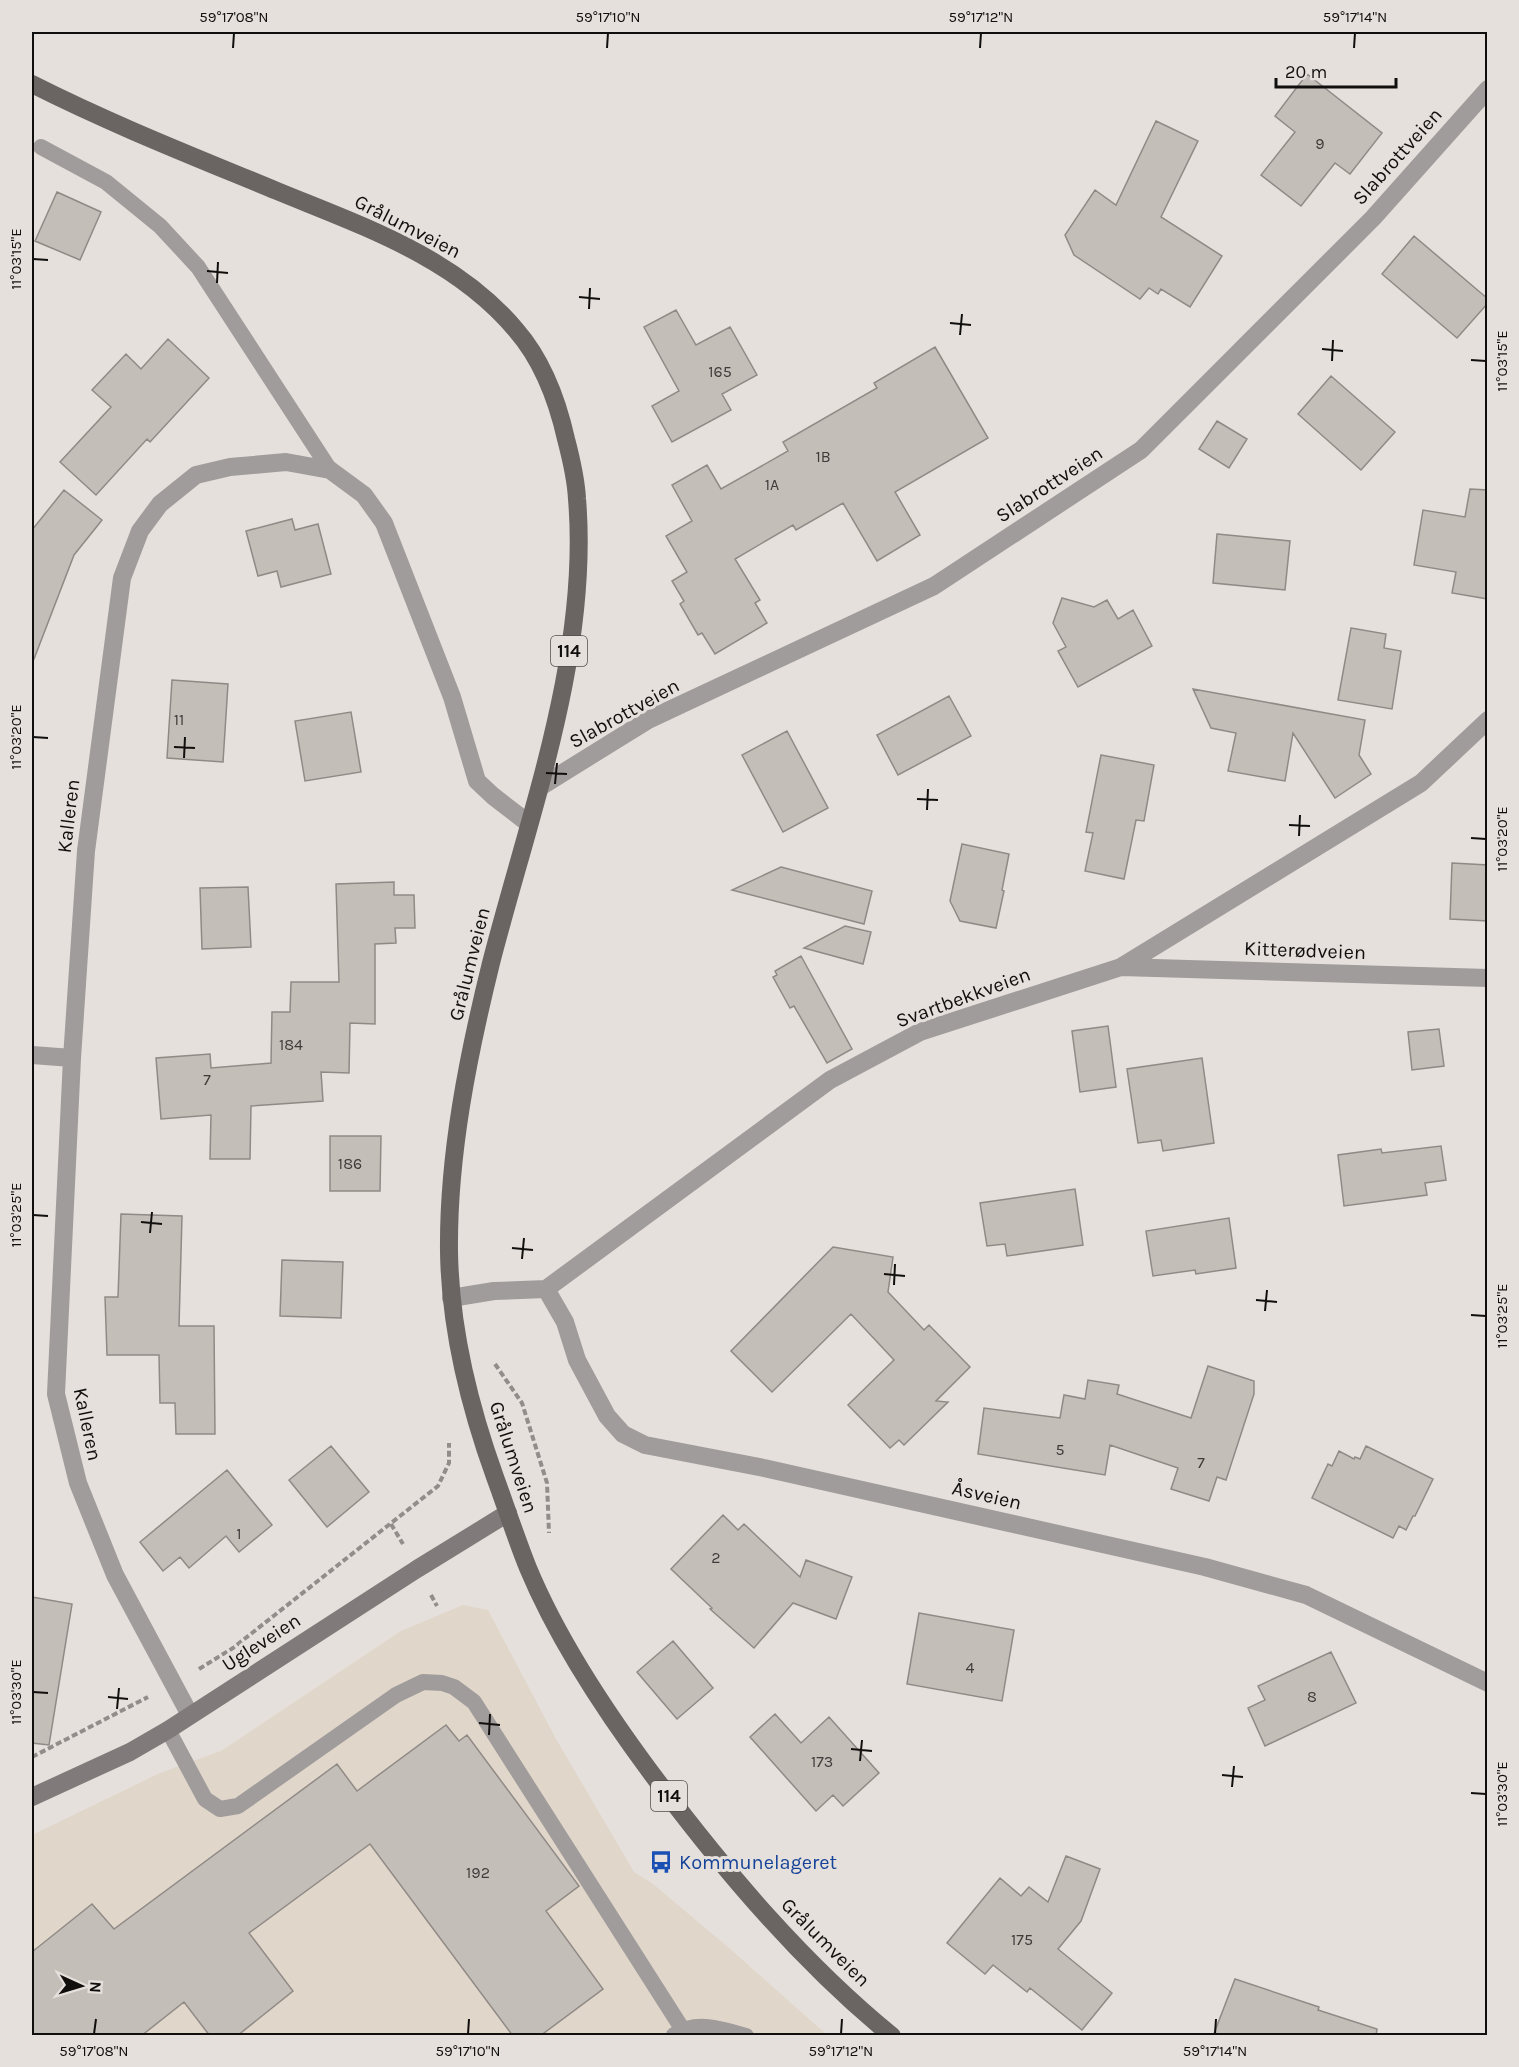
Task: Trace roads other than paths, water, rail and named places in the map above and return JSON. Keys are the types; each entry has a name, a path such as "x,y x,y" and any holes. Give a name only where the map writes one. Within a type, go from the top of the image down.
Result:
{"main road":[{"name":"Grålumveien","path":"32,84 116,124 371,229 458,276 492,304 519,332 538,361 558,402 578,496 579,557 573,625 563,685 540,787 528,823 490,968 468,1065 459,1123 449,1248 452,1298 464,1374 484,1444 530,1572 596,1694 636,1753 688,1822 747,1893 809,1960 892,2036"}],"street":[{"name":"Slabrottveien","path":"540,787 648,720 934,586 1141,450 1372,218 1488,89"},
{"name":"Kalleren","path":"190,1714 115,1575 78,1483 56,1394 72,1058 86,850 122,578 140,531 160,504 196,476 230,467 286,462 330,470 364,495 384,523 452,697 477,781 528,823"},
{"name":"Svartbekkveien","path":"546,1289 830,1080 920,1032 1121,967 1421,783 1488,720"},
{"name":"Kitterødveien","path":"1121,967 1488,978"},
{"path":"32,1055 72,1058"},
{"path":"452,1298 494,1291 546,1289"},
{"name":"Åsveien","path":"546,1289 565,1322 577,1360 606,1416 623,1434 645,1445 764,1468 1205,1567 1306,1595 1488,1683"},
{"name":"Ugleveien","path":"32,1797 130,1752 168,1730 508,1513"}],"lane":[{"path":"41,147 106,182 160,226 198,267 330,470"},
{"path":"168,1730 205,1799 220,1809 238,1806 396,1695 423,1682 442,1683 454,1687 474,1702 678,2032 716,2026 746,2036"}],"place":[{"name":"Kommunelageret","path":"661,1862"}]}
